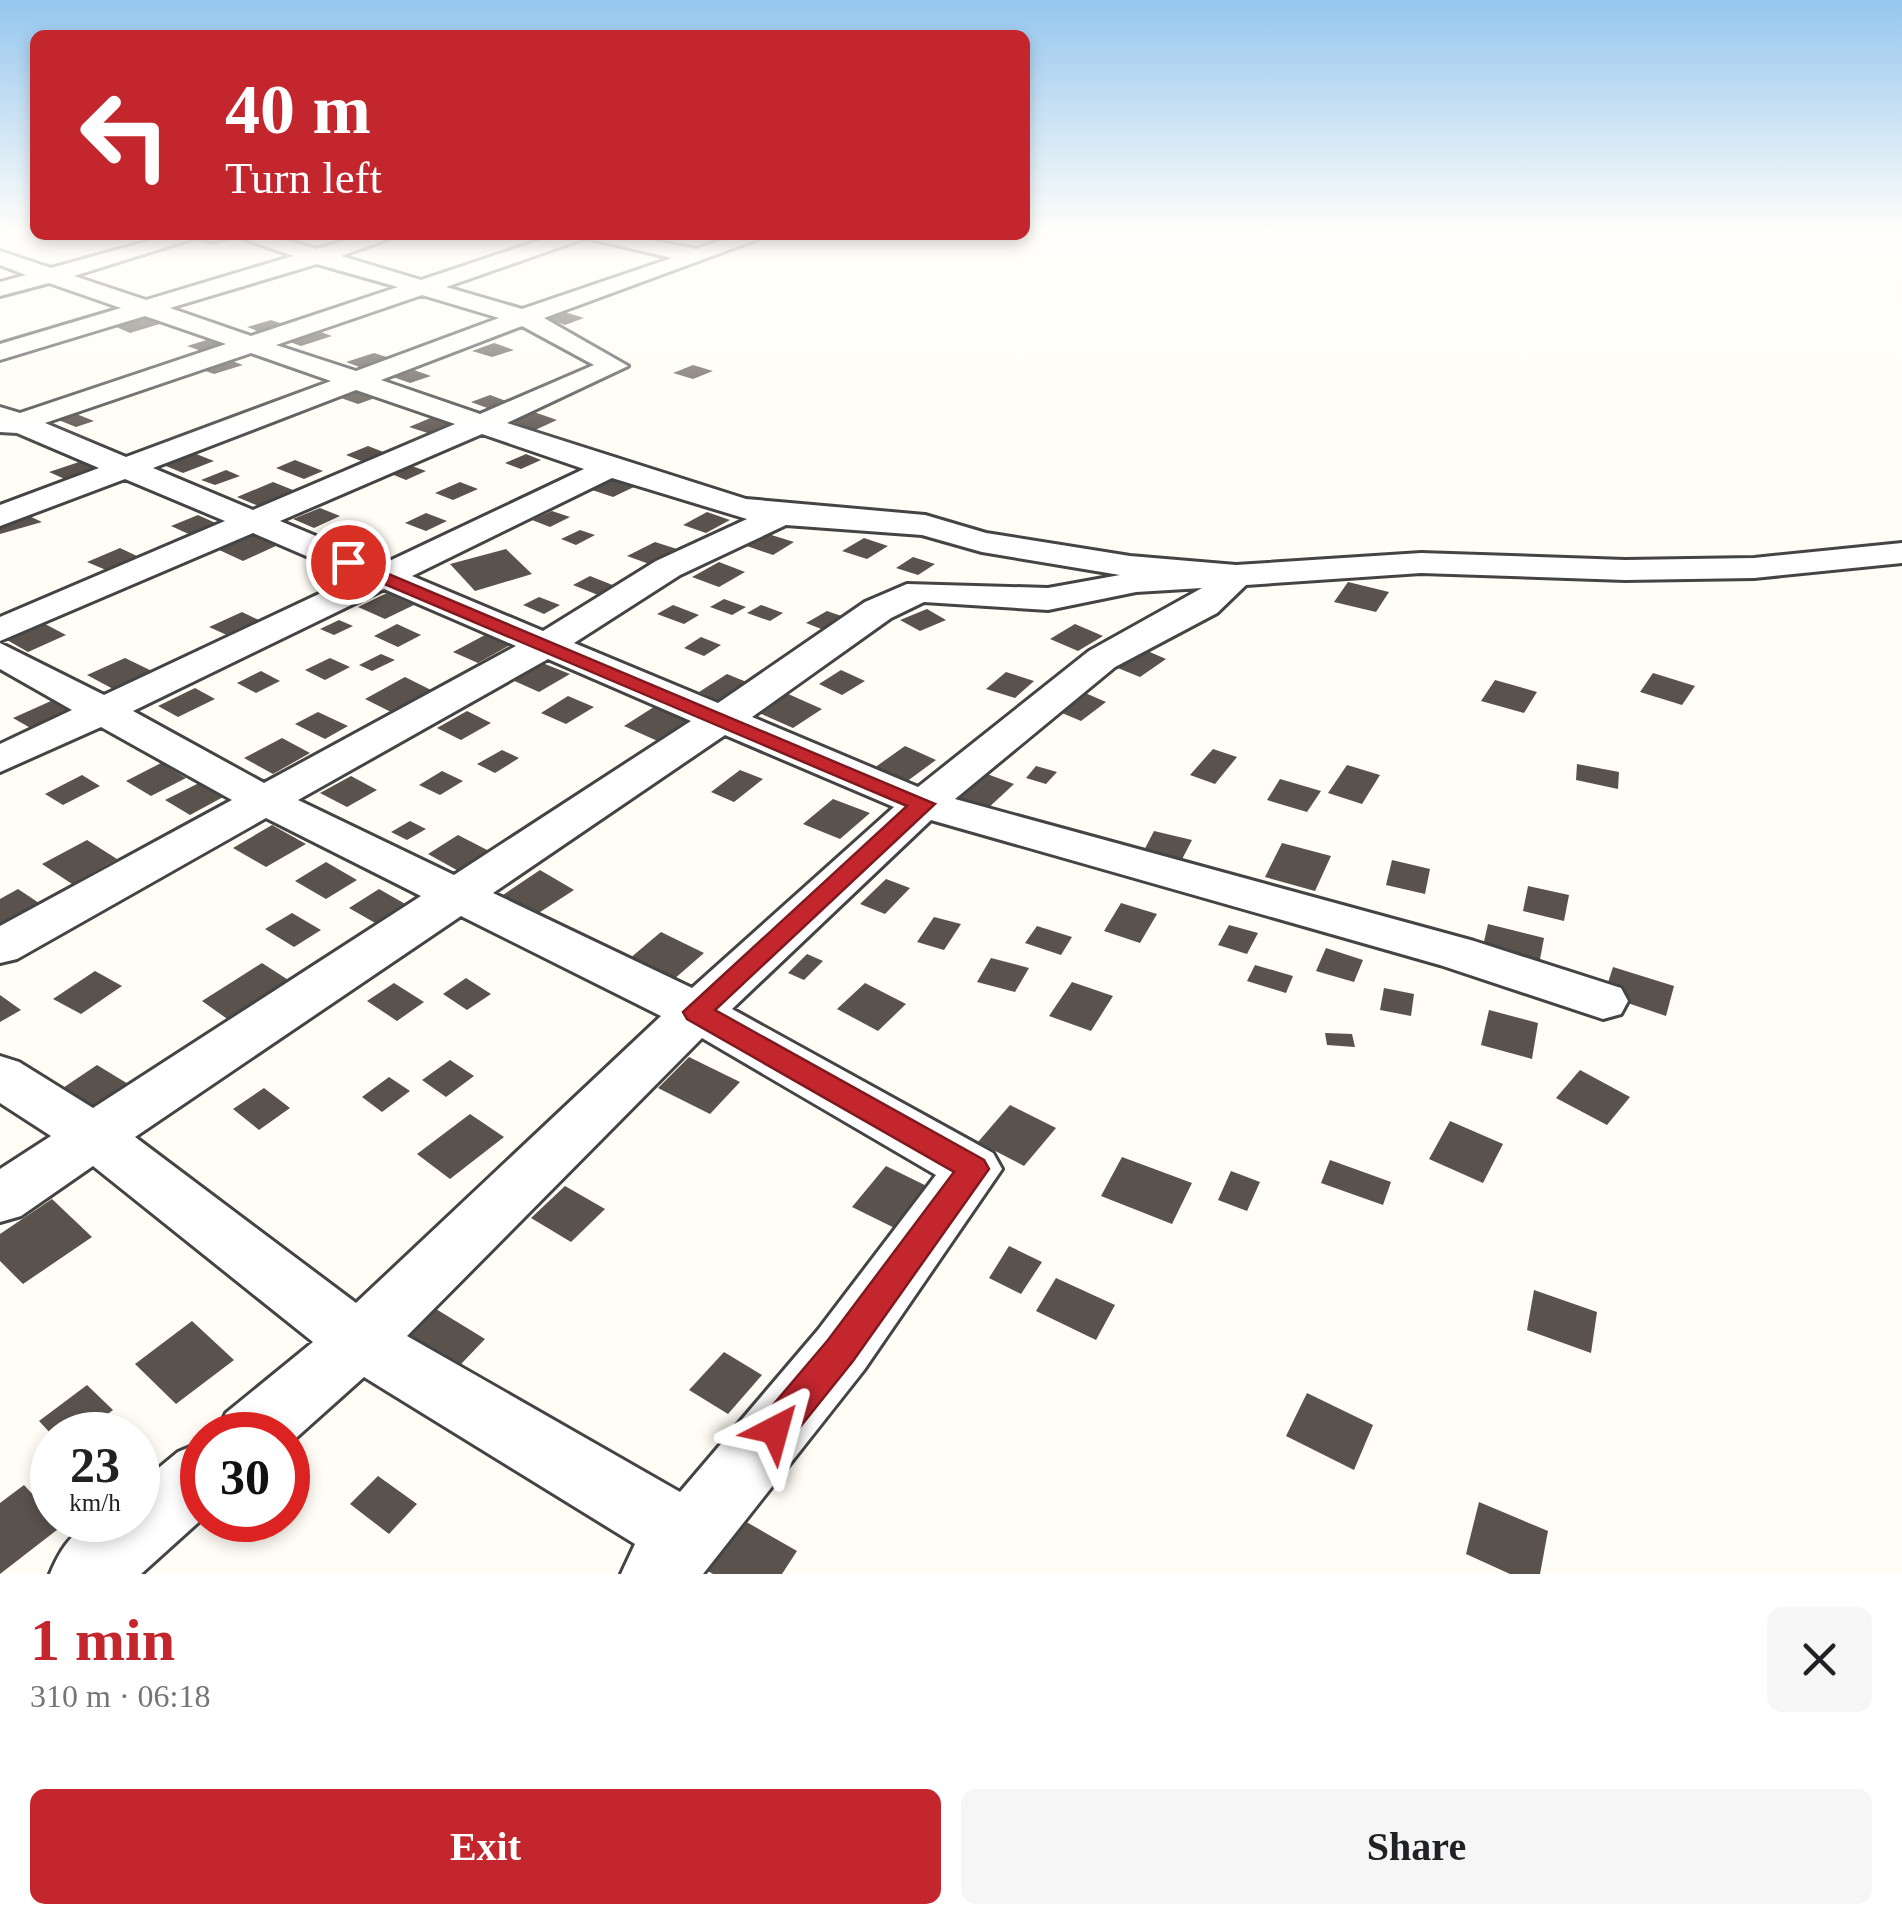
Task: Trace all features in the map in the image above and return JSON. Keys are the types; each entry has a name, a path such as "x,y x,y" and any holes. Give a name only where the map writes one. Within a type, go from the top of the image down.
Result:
{"street":[{"path":"136,304 610,468 741,508 781,515 925,525 982,542 1130,566 1236,575"},
{"path":"0,352 158,304"},
{"path":"6,422 369,304"},
{"path":"0,630 615,366 522,317 482,304"},
{"path":"0,516 559,304"},
{"path":"6,422 128,467 719,721 923,804 1458,953 1603,1002"},
{"path":"0,760 610,468"},
{"path":"0,947 261,799 544,646 668,568 781,515"},
{"path":"0,1200 719,721 878,610 918,591 1048,599 1136,582 1421,563 1625,570 1754,568 1902,553"},
{"path":"277,1412 352,1348 356,1339 696,1012 923,804 1102,660 1204,605 1236,575"},
{"path":"0,654 261,799 696,1012 973,1169 840,1350 672,1555 356,1339 95,1138 0,1076"},
{"path":"86,1574 180,1494"}],"building":[{"path":"565,312 584,318 565,325 547,319"},
{"path":"147,317 163,323 130,333 114,326"},
{"path":"271,320 286,325 263,333 247,327"},
{"path":"315,330 332,336 301,346 284,340"},
{"path":"210,339 227,345 204,352 187,346"},
{"path":"494,343 514,350 492,357 472,351"},
{"path":"374,353 390,358 362,368 346,362"},
{"path":"229,360 243,365 214,374 200,369"},
{"path":"693,365 713,371 693,379 673,373"},
{"path":"414,370 431,376 410,383 393,377"},
{"path":"357,390 378,397 358,404 338,397"},
{"path":"490,395 509,402 490,409 471,402"},
{"path":"534,412 557,420 535,430 511,421"},
{"path":"74,413 94,421 76,427 56,419"},
{"path":"440,414 465,423 434,435 409,427"},
{"path":"368,446 386,453 364,462 346,455"},
{"path":"191,452 214,461 183,473 161,464"},
{"path":"526,454 541,460 521,469 505,463"},
{"path":"295,460 323,471 304,479 276,468"},
{"path":"82,461 100,468 67,480 49,472"},
{"path":"409,465 426,471 406,480 389,473"},
{"path":"226,470 240,476 215,485 201,480"},
{"path":"612,478 636,486 613,497 589,489"},
{"path":"273,482 298,492 261,507 237,497"},
{"path":"460,482 478,489 453,500 435,493"},
{"path":"320,508 340,516 314,528 293,519"},
{"path":"552,511 570,517 550,527 532,520"},
{"path":"707,512 730,520 706,533 683,525"},
{"path":"426,513 447,521 426,531 405,523"},
{"path":"27,515 42,522 0,534 0,526"},
{"path":"198,515 220,525 193,536 171,526"},
{"path":"580,530 595,535 576,545 561,539"},
{"path":"765,533 794,542 773,555 744,545"},
{"path":"253,534 278,545 243,561 217,549"},
{"path":"864,538 888,546 867,559 842,551"},
{"path":"655,542 680,550 652,565 627,556"},
{"path":"120,548 139,557 106,570 87,562"},
{"path":"506,549 532,574 475,591 450,564"},
{"path":"913,557 935,564 918,575 896,568"},
{"path":"719,562 745,572 719,587 692,577"},
{"path":"590,576 615,586 598,595 573,585"},
{"path":"1348,582 1389,592 1376,612 1334,602"},
{"path":"387,593 414,605 385,619 358,607"},
{"path":"539,597 560,605 544,614 523,605"},
{"path":"724,599 746,607 732,615 710,607"},
{"path":"673,605 699,615 684,624 657,614"},
{"path":"761,605 783,613 770,621 747,613"},
{"path":"927,609 946,620 920,631 900,620"},
{"path":"827,611 853,620 834,634 806,623"},
{"path":"242,612 261,621 229,636 209,627"},
{"path":"339,620 353,626 334,635 320,629"},
{"path":"45,624 66,635 28,652 7,640"},
{"path":"397,624 421,635 398,647 374,636"},
{"path":"1075,624 1103,636 1078,651 1050,639"},
{"path":"485,635 510,645 478,663 453,652"},
{"path":"701,637 721,645 704,656 684,648"},
{"path":"1136,646 1166,659 1140,677 1108,664"},
{"path":"381,654 395,660 372,671 359,665"},
{"path":"125,658 154,672 115,690 87,675"},
{"path":"330,658 350,667 325,680 305,670"},
{"path":"540,662 570,674 539,692 510,679"},
{"path":"841,670 865,681 842,695 819,684"},
{"path":"261,671 280,681 256,693 237,683"},
{"path":"1006,672 1034,681 1015,698 986,689"},
{"path":"1653,673 1695,686 1682,705 1640,692"},
{"path":"727,674 749,683 721,702 699,692"},
{"path":"405,677 431,690 391,712 365,699"},
{"path":"1495,680 1537,692 1524,713 1481,701"},
{"path":"195,688 215,699 178,717 158,706"},
{"path":"1076,689 1106,702 1081,721 1050,708"},
{"path":"786,693 822,709 793,728 757,712"},
{"path":"568,696 594,707 566,724 541,713"},
{"path":"51,701 72,712 34,730 13,718"},
{"path":"657,705 695,721 662,743 624,726"},
{"path":"467,711 491,723 461,740 437,728"},
{"path":"318,712 348,726 325,739 295,724"},
{"path":"282,738 310,753 273,774 244,758"},
{"path":"905,746 936,760 906,782 874,768"},
{"path":"1213,749 1237,757 1215,784 1190,775"},
{"path":"502,750 519,758 495,773 477,764"},
{"path":"161,763 186,778 151,796 126,781"},
{"path":"1577,764 1619,772 1618,789 1576,780"},
{"path":"1347,765 1380,775 1362,804 1328,793"},
{"path":"1036,766 1057,772 1046,784 1026,778"},
{"path":"740,770 763,779 734,802 711,792"},
{"path":"442,771 463,781 440,795 419,785"},
{"path":"979,771 1014,784 985,811 949,797"},
{"path":"82,775 100,786 63,805 45,794"},
{"path":"351,776 377,790 347,807 320,793"},
{"path":"1280,779 1321,791 1307,812 1267,800"},
{"path":"201,782 225,796 190,815 165,800"},
{"path":"833,799 870,813 840,839 803,824"},
{"path":"410,821 426,829 407,840 391,832"},
{"path":"272,825 306,844 266,867 233,848"},
{"path":"1154,831 1192,840 1177,869 1139,860"},
{"path":"458,835 493,853 462,873 428,854"},
{"path":"87,840 117,859 72,884 42,864"},
{"path":"1282,843 1331,856 1315,891 1265,877"},
{"path":"1392,860 1430,869 1425,894 1386,885"},
{"path":"326,862 357,880 326,899 295,881"},
{"path":"540,870 574,890 534,916 500,897"},
{"path":"886,879 910,888 885,914 860,904"},
{"path":"1528,886 1569,895 1564,921 1523,911"},
{"path":"18,889 39,903 0,924 0,899"},
{"path":"379,889 407,905 377,924 349,908"},
{"path":"1121,903 1157,914 1140,943 1104,931"},
{"path":"292,913 321,930 294,947 265,929"},
{"path":"934,917 961,924 944,950 917,942"},
{"path":"1488,924 1544,938 1538,970 1481,955"},
{"path":"1229,925 1258,933 1247,954 1218,945"},
{"path":"1037,926 1072,937 1061,955 1025,943"},
{"path":"661,932 704,953 673,980 629,959"},
{"path":"1326,948 1363,960 1354,982 1316,971"},
{"path":"807,954 823,961 804,980 788,973"},
{"path":"991,958 1029,968 1015,992 977,982"},
{"path":"262,963 293,983 233,1023 202,1001"},
{"path":"1255,965 1293,976 1286,993 1247,981"},
{"path":"1613,967 1674,986 1666,1016 1604,995"},
{"path":"95,971 122,986 81,1014 53,999"},
{"path":"466,978 491,994 467,1010 443,994"},
{"path":"1072,982 1113,996 1091,1031 1049,1016"},
{"path":"394,983 424,1002 397,1021 367,1001"},
{"path":"865,983 906,1004 878,1031 837,1009"},
{"path":"1384,988 1414,994 1411,1016 1380,1010"},
{"path":"0,995 21,1010 0,1022"},
{"path":"1489,1010 1538,1023 1532,1059 1481,1045"},
{"path":"1325,1033 1352,1034 1355,1047 1327,1045"},
{"path":"689,1057 740,1082 710,1114 658,1088"},
{"path":"450,1060 474,1076 446,1097 422,1080"},
{"path":"97,1065 143,1093 92,1130 45,1100"},
{"path":"1580,1070 1630,1097 1607,1125 1556,1098"},
{"path":"389,1077 410,1091 382,1112 362,1097"},
{"path":"264,1088 290,1108 259,1130 233,1109"},
{"path":"1010,1105 1056,1128 1024,1166 978,1142"},
{"path":"470,1114 504,1137 450,1179 417,1154"},
{"path":"1450,1121 1503,1144 1483,1183 1429,1159"},
{"path":"1122,1157 1192,1183 1172,1224 1101,1196"},
{"path":"1330,1160 1391,1182 1383,1205 1321,1183"},
{"path":"886,1166 947,1196 915,1238 852,1207"},
{"path":"1231,1171 1260,1182 1247,1211 1218,1200"},
{"path":"565,1186 605,1209 571,1242 531,1218"},
{"path":"52,1199 92,1237 23,1284 0,1261 0,1234"},
{"path":"1009,1246 1042,1262 1021,1294 989,1278"},
{"path":"1056,1278 1115,1305 1096,1340 1036,1311"},
{"path":"1534,1290 1597,1312 1591,1353 1527,1330"},
{"path":"436,1309 485,1339 442,1384 392,1353"},
{"path":"192,1321 234,1360 176,1404 135,1364"},
{"path":"724,1352 762,1375 728,1414 689,1390"},
{"path":"87,1385 113,1410 110,1412 51,1412"},
{"path":"1307,1393 1373,1425 1354,1470 1286,1436"},
{"path":"378,1476 417,1504 389,1534 350,1504"},
{"path":"24,1485 30,1491 30,1542 41,1542 0,1574 0,1503"},
{"path":"1479,1502 1548,1531 1540,1574 1510,1574 1466,1554"},
{"path":"736,1516 797,1551 782,1574 713,1574 701,1567"}],"route":[{"path":"348,562 923,804 696,1012 973,1169 840,1350 775,1430"}]}
